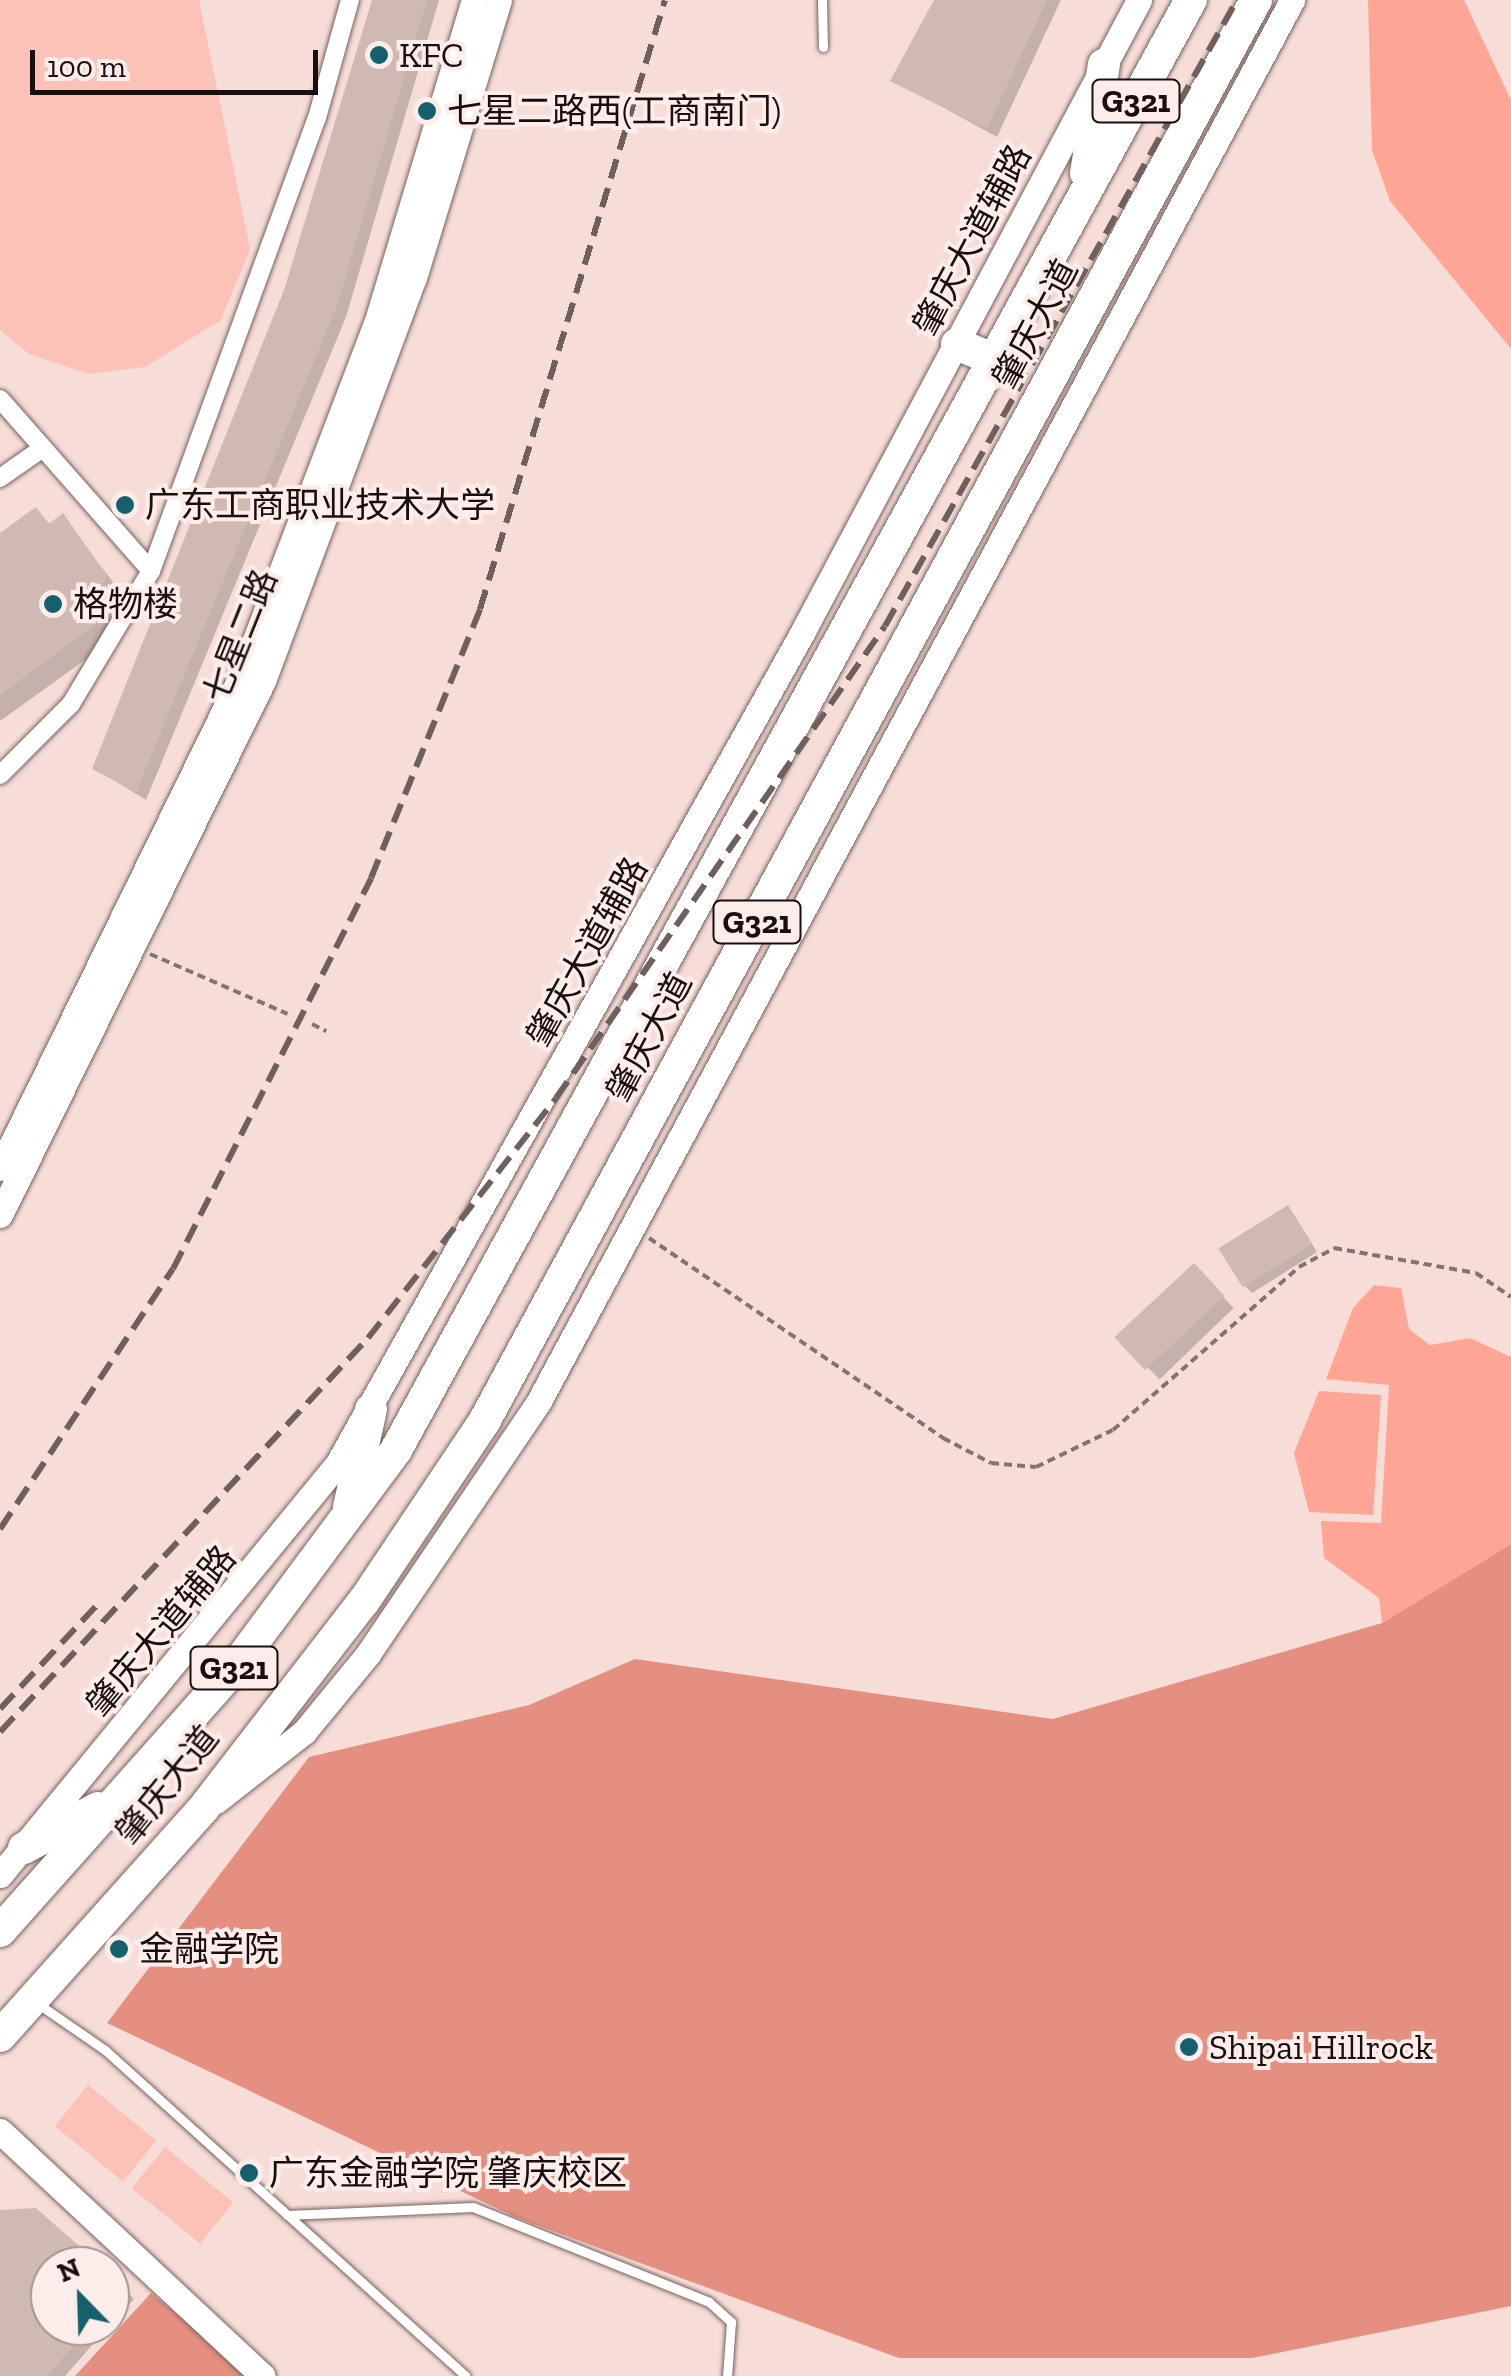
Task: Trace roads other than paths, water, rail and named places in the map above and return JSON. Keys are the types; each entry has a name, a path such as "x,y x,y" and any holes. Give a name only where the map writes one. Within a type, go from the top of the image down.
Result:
{"highway":[{"name":"肇庆大道","path":"0,1931 344,1530 476,1314 1191,0"},
{"name":"肇庆大道","path":"0,2036 35,2002 203,1809 364,1600 485,1420 1256,0"},
{"path":"1082,202 1104,64"},
{"path":"957,344 995,360"},
{"path":"344,1530 371,1409"},
{"path":"24,1848 116,1799"}],"street":[{"path":"0,774 71,704 151,572 317,118 350,0"},
{"name":"七星二路","path":"0,1168 242,674 376,324 474,0"},
{"name":"七星二路","path":"0,1215 136,948 263,681 414,278 499,0"},
{"name":"肇庆大道辅路","path":"0,1875 252,1579 371,1409 957,344 1139,0"},
{"path":"1269,41 1276,0"},
{"path":"203,1809 304,1732 488,1484 635,1229 1292,0"},
{"path":"0,399 40,450 151,572"},
{"path":"0,478 40,450"},
{"path":"0,2131 264,2376"}],"lane":[{"path":"822,0 823,46"},
{"path":"35,2002 105,2050 466,2376"},
{"path":"287,2214 473,2207 709,2302 730,2322 727,2376"}],"railway":[{"path":"0,1529 173,1269 371,878 480,609 665,0"},
{"path":"0,1732 368,1338 556,1098 885,626 1237,0"},
{"path":"0,1709 99,1603"}],"place":[{"name":"KFC","path":"379,55"},
{"name":"七星二路西(工商南门)","path":"427,111"},
{"name":"广东工商职业技术大学","path":"125,505"},
{"name":"格物楼","path":"53,604"},
{"name":"金融学院","path":"119,1949"},
{"name":"Shipai Hillrock","path":"1189,2047"},
{"name":"广东金融学院 肇庆校区","path":"249,2173"}]}
